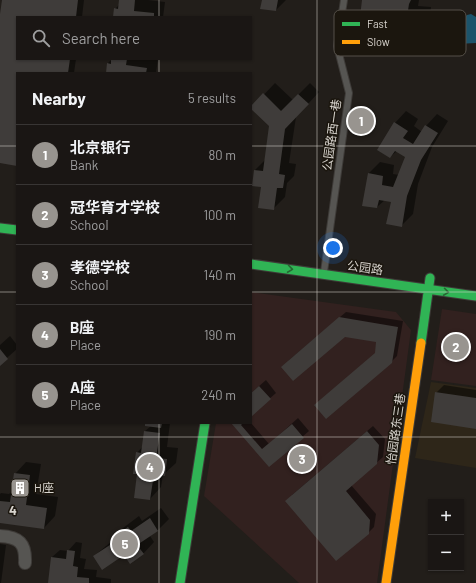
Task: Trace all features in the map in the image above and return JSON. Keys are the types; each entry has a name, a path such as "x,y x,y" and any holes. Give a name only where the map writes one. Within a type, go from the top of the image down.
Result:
{"street":[{"path":"0,228 16,230"},
{"name":"公园路","path":"252,264 476,296"},
{"name":"怡园路东三巷","path":"386,583 430,278"},
{"path":"180,583 205,424"},
{"path":"0,536 10,536 17,539 22,544 26,551 24,563"}],"lane":[{"name":"公园路西一巷","path":"342,10 344,0"},
{"name":"公园路西一巷","path":"324,274 349,92 340,56"}],"shaded area":[{"path":"252,292 396,312 411,330 377,583 299,583 204,496 216,424 252,424"},
{"path":"442,309 476,314 476,386 431,380"},
{"path":"431,382 476,388 476,468 415,458"}],"water":[{"path":"471,14 476,17 476,43 466,44 467,15"}],"building":[{"path":"2,0 78,0 76,16 16,16 16,60 70,60 68,72 16,72 16,166 0,163 0,14"},
{"path":"119,0 135,0 134,11 154,13 154,16 113,16 114,8 118,9"},
{"path":"262,0 278,0 276,11 260,9"},
{"path":"362,0 411,0 408,10 361,10"},
{"path":"111,60 127,60 126,65 147,68 146,72 106,72 107,63 111,64"},
{"path":"263,93 281,111 298,94 309,104 285,129 279,174 285,175 283,188 277,188 274,210 258,208 261,187 252,186 254,170 263,171 269,126 252,110 252,105"},
{"path":"394,122 408,131 403,138 413,144 425,125 438,133 421,160 407,196 402,227 386,224 391,202 379,200 377,208 362,206 368,173 383,176 382,185 393,187 405,157 395,151 390,158 377,150"},
{"path":"339,317 398,327 392,363 326,419 314,405 375,353 376,342 345,337 293,381 281,367"},
{"path":"0,349 8,359 0,366"},
{"path":"259,386 271,399 252,416 252,392"},
{"path":"435,392 476,398 476,429 431,422"},
{"path":"145,424 162,424 161,428 145,426"},
{"path":"232,424 242,424 241,425 262,449 292,424 304,438 269,467"},
{"path":"144,431 160,433 156,458 167,459 165,476 154,474 150,500 134,498 137,474 133,474 136,452 141,453"},
{"path":"367,431 379,445 377,464 346,491 370,520 369,534 336,561 285,501"},
{"name":"H座","path":"14,473 30,475 26,505 47,508 44,529 0,523 0,501 10,502"},
{"path":"150,518 158,531 137,545 144,554 130,564 124,555 102,570 93,556 113,543 110,539 128,527 131,531"},
{"path":"67,550 75,551 73,566 78,567 77,577 89,578 89,583 48,583 51,557 66,559"}],"traffic: fast":[{"path":"0,228 16,230"},
{"path":"252,264 476,296"},
{"path":"421,343 430,278"},
{"path":"180,583 205,424"}],"traffic: slow":[{"path":"386,583 421,343"}],"place":[{"name":"北京银行","path":"361,121"},
{"name":"冠华育才学校","path":"456,347"},
{"name":"孝德学校","path":"302,459"},
{"name":"B座","path":"150,467"},
{"name":"H座","path":"20,488"},
{"name":"A座","path":"125,544"}]}
